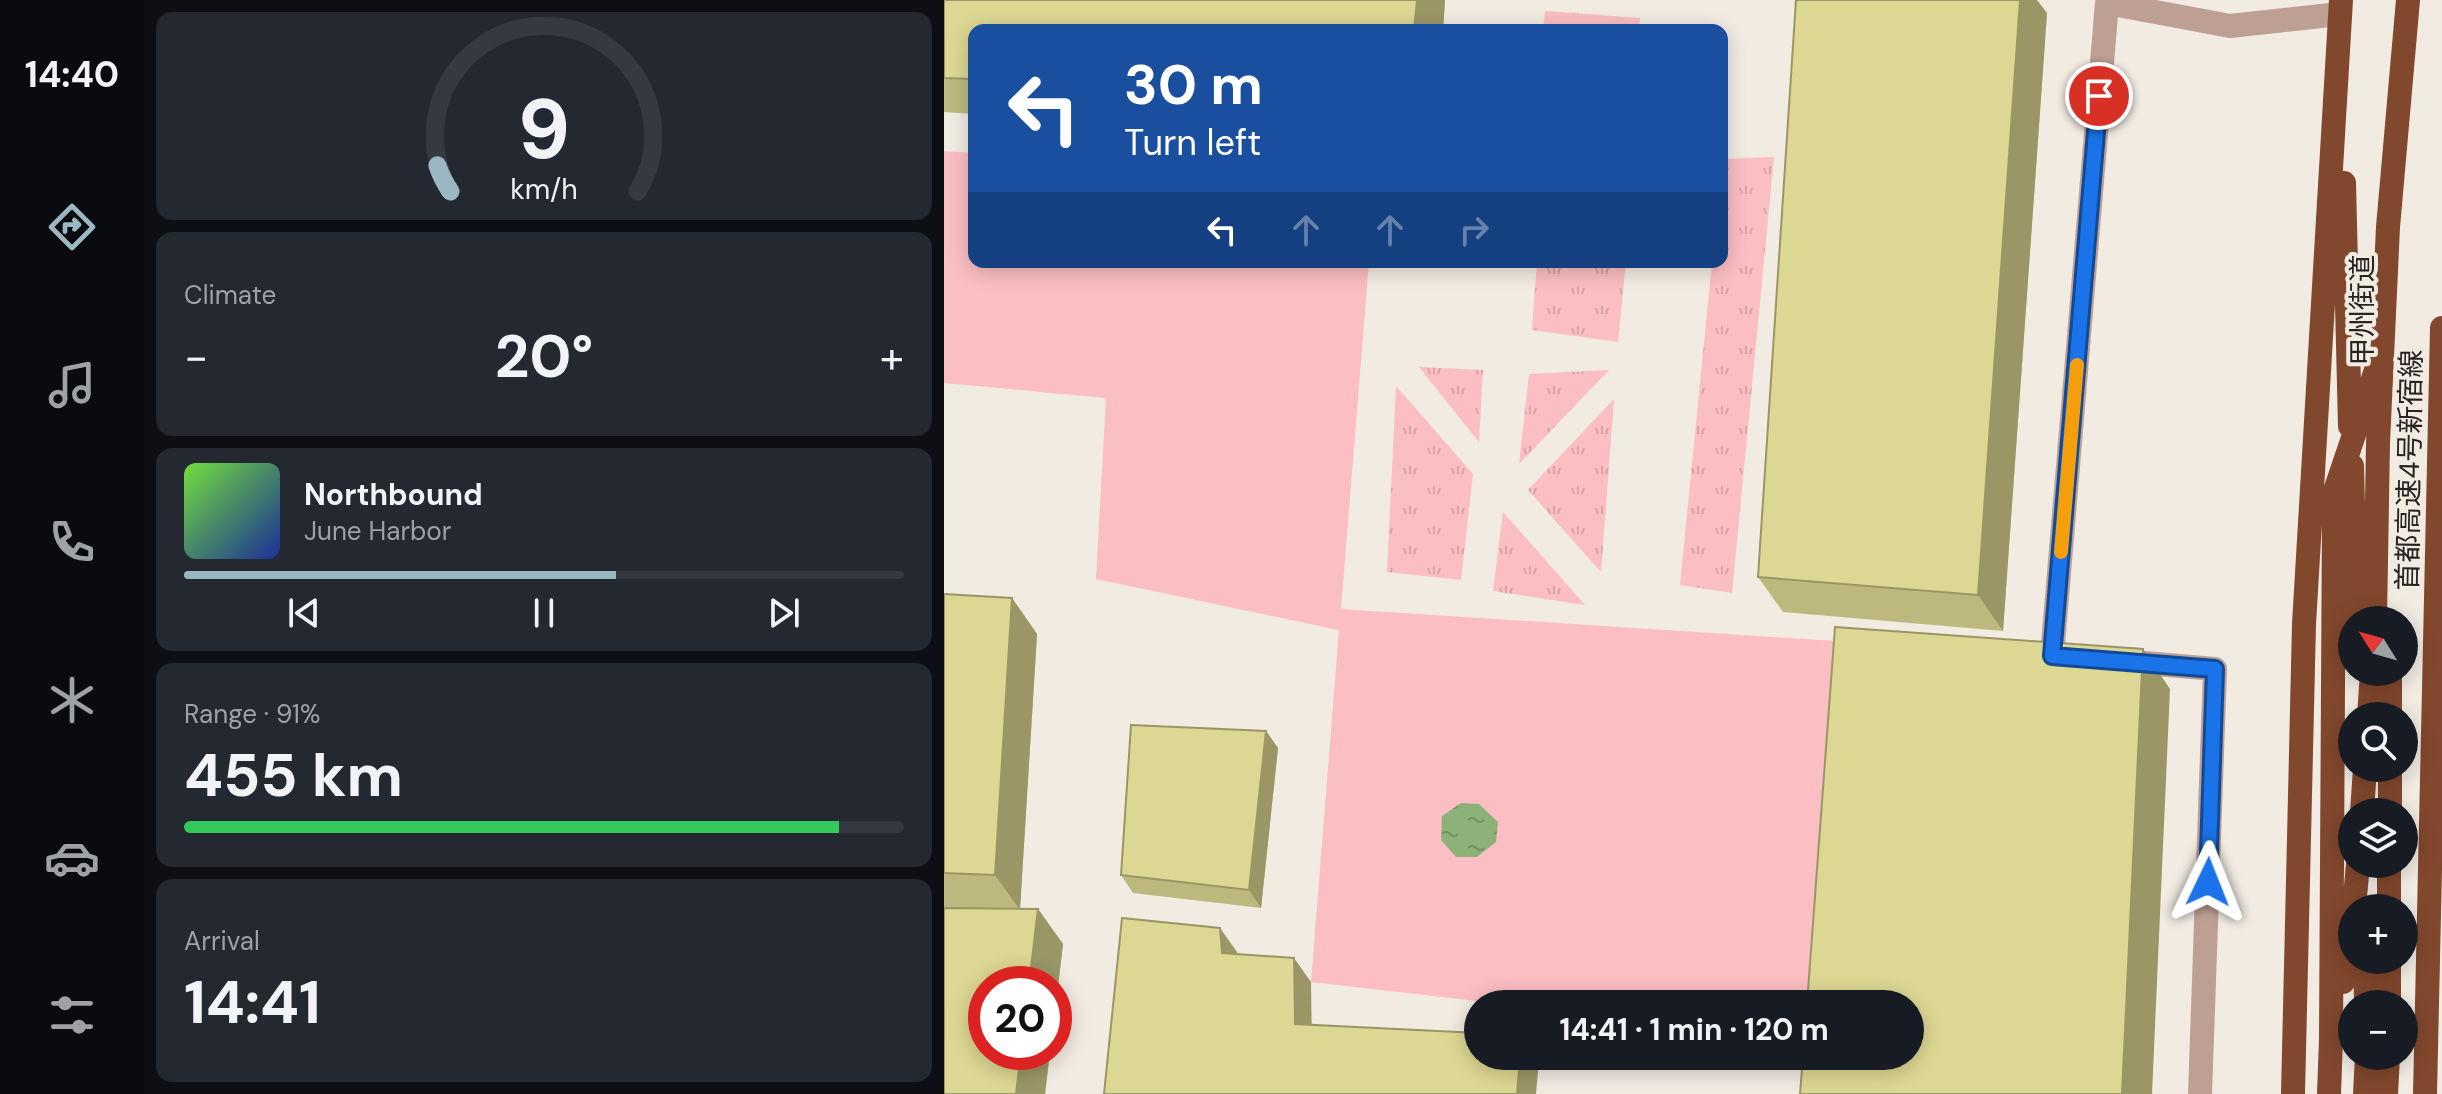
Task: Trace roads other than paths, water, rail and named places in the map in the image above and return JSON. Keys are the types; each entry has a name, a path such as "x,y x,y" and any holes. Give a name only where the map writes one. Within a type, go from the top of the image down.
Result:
{"highway":[{"name":"甲州街道","path":"2391,606 2395,0"},
{"path":"2375,606 2388,227 2408,0"},
{"path":"2340,7 2356,606"},
{"path":"2293,1094 2304,624 2340,7"},
{"name":"首都高速4号新宿線","path":"2425,1094 2442,328"},
{"path":"2329,1094 2334,513 2336,488 2382,352"},
{"path":"2331,1039 2343,974"},
{"path":"2365,1094 2366,1070"},
{"path":"2386,1094 2387,1070"}],"lane":[{"path":"2200,1094 2215,669 2052,656 2107,3 2230,26 2340,7"}],"water":[{"path":"1461,803 1479,804 1498,822 1496,842 1477,857 1456,857 1441,840 1442,816"}]}
